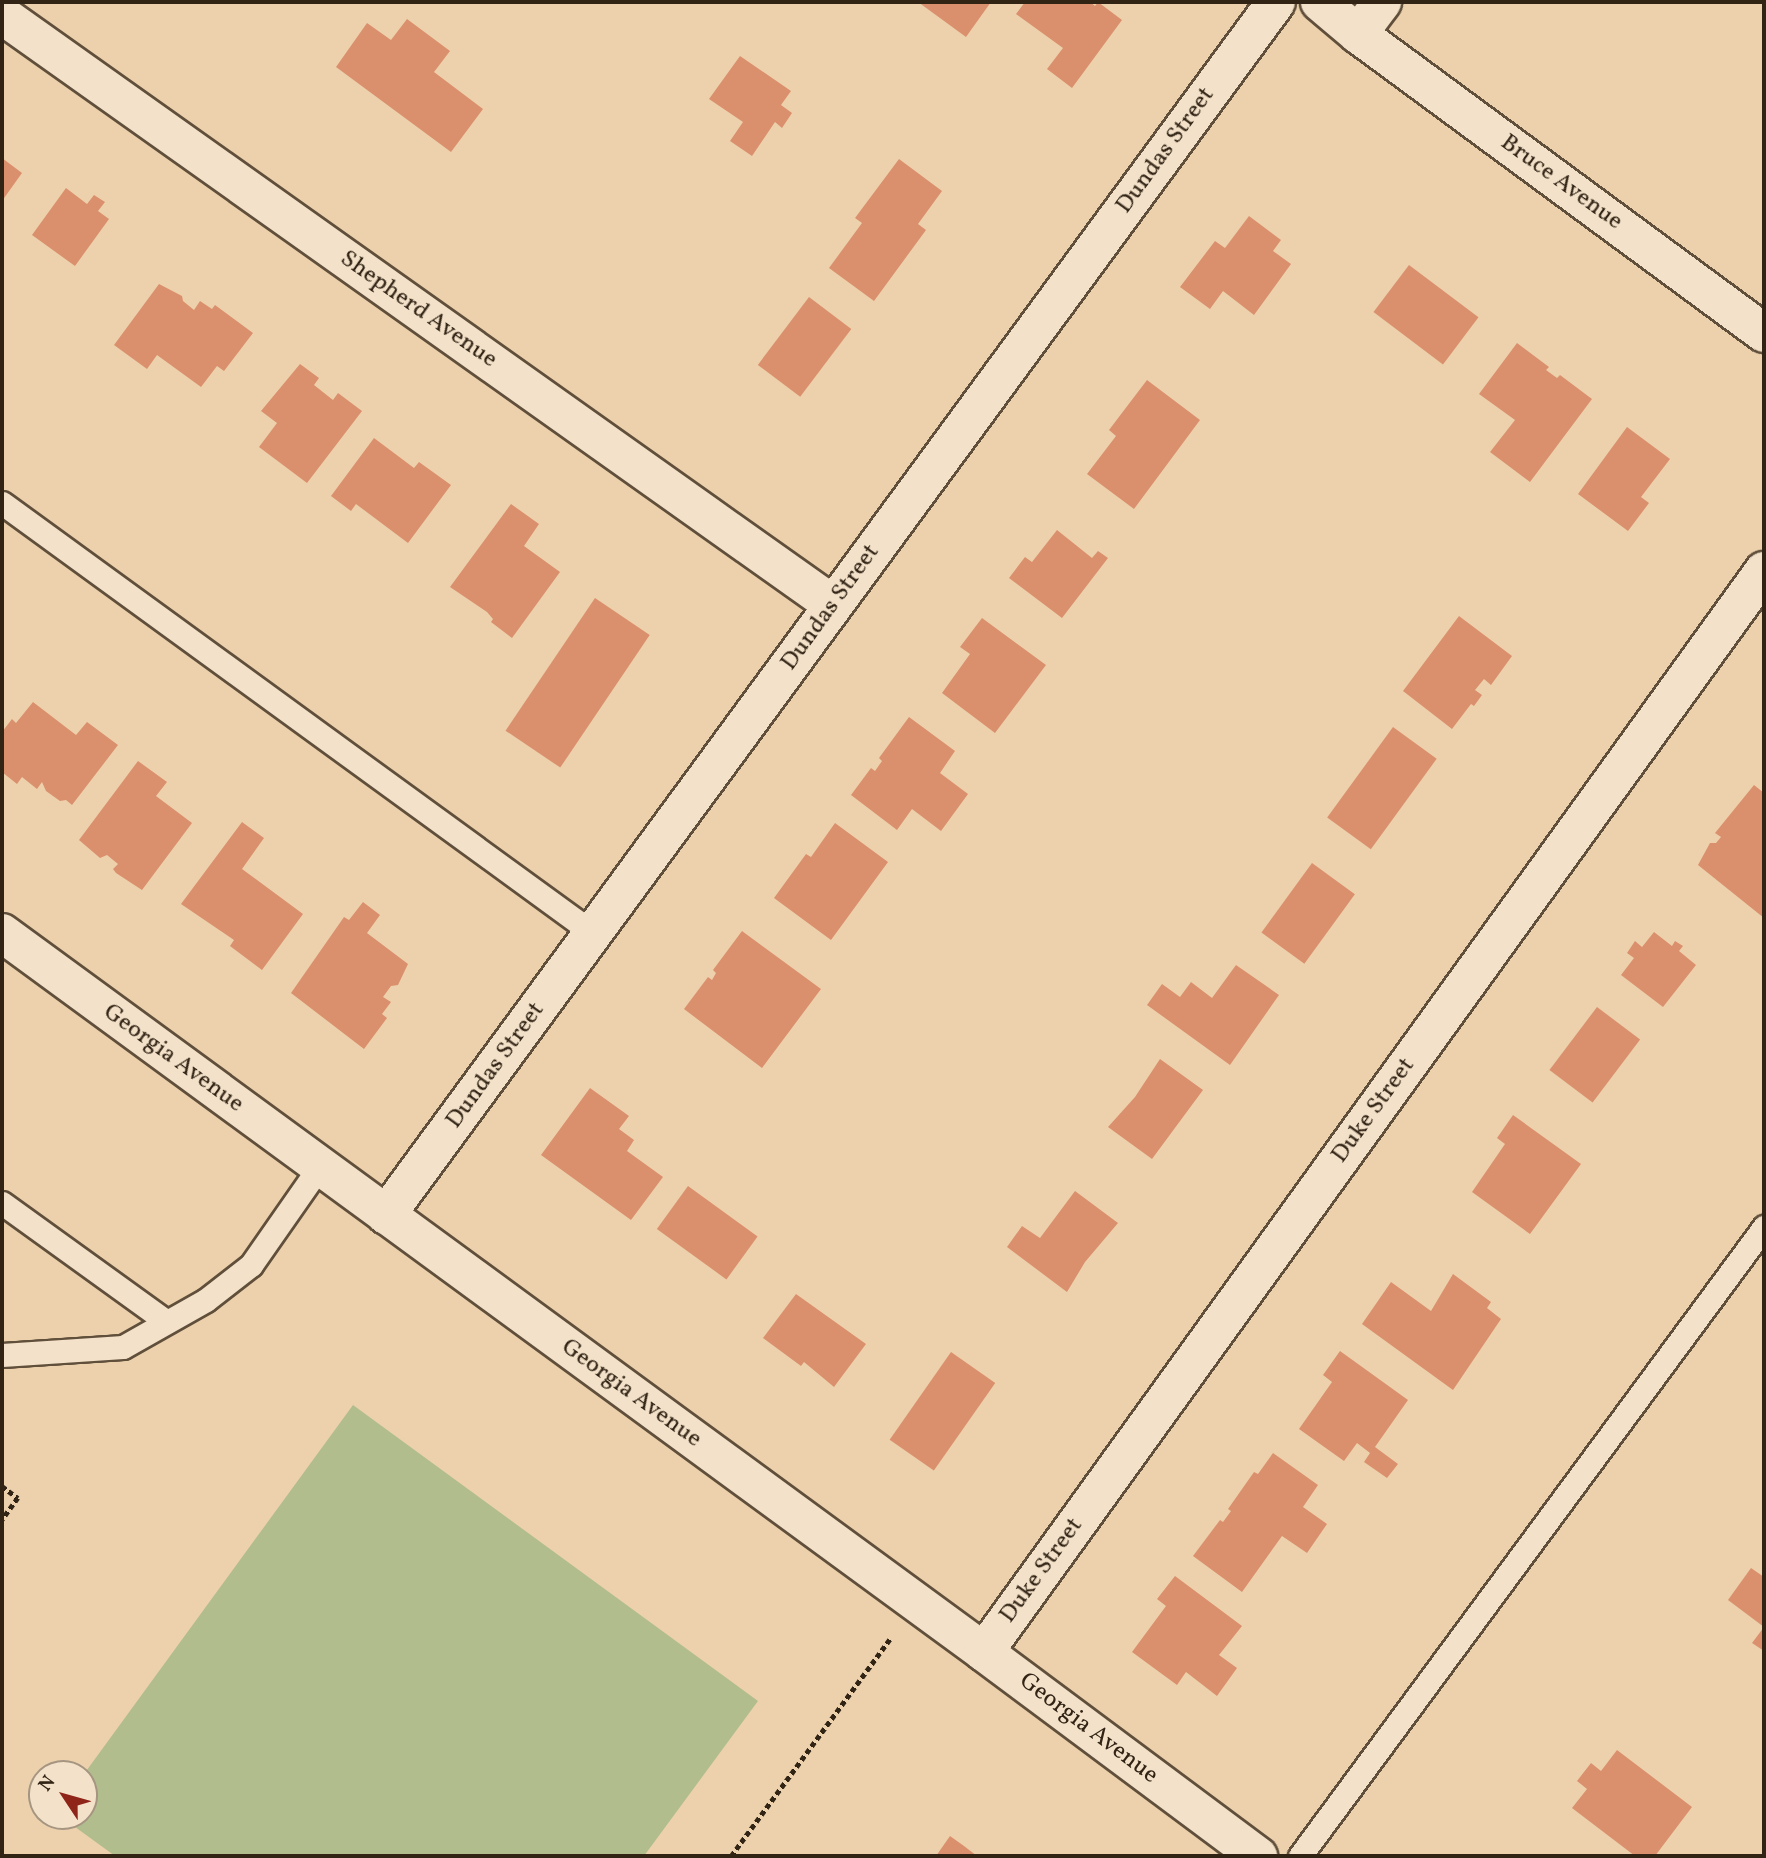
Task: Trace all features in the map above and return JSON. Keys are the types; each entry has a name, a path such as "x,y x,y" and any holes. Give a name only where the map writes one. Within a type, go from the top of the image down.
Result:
{"street":[{"name":"Dundas Street","path":"386,1215 1276,2"},
{"name":"Bruce Avenue","path":"1320,2 1358,34 1764,332"},
{"path":"1358,34 1382,2"},
{"name":"Shepherd Avenue","path":"2,15 833,605"},
{"name":"Duke Street","path":"984,1652 1764,571"},
{"name":"Georgia Avenue","path":"2,933 917,1602 1258,1856"}],"lane":[{"path":"2,7 5,2"},
{"path":"2,503 593,933"},
{"path":"2,1355 123,1347 206,1300 251,1265 320,1166"},
{"path":"2,1203 167,1322"},
{"path":"1300,1856 1764,1227"}],"path":[{"path":"2,1486 18,1499 2,1520"},
{"path":"732,1856 917,1602"}],"green space":[{"path":"353,1405 758,1701 644,1856 115,1856 79,1830 98,1830 98,1760 94,1760"}],"building":[{"path":"918,2 991,2 966,37"},
{"path":"1025,2 1090,2 1095,6 1098,2 1122,20 1072,88 1047,69 1063,48 1016,14"},
{"path":"407,19 450,51 434,72 483,109 451,152 336,67 367,23 391,40"},
{"path":"740,56 791,91 781,105 792,113 782,128 775,122 752,156 730,141 743,122 709,99"},
{"path":"2,158 22,173 2,201"},
{"path":"899,159 942,191 918,224 926,230 874,301 829,268 862,223 855,218"},
{"path":"66,188 87,204 94,195 105,202 98,211 109,219 75,266 32,235"},
{"path":"1249,216 1281,240 1273,251 1291,264 1254,315 1223,291 1210,309 1180,287 1215,241 1225,248"},
{"path":"1409,265 1478,317 1443,364 1373,312"},
{"path":"159,284 182,296 183,301 194,310 200,301 212,309 215,305 253,333 224,371 217,366 201,387 157,355 147,369 114,345"},
{"path":"809,297 851,329 800,397 758,365"},
{"path":"1517,343 1549,367 1546,370 1557,378 1560,375 1592,399 1530,482 1490,452 1515,420 1479,394"},
{"path":"300,364 319,378 314,385 333,400 338,393 362,411 307,483 259,447 277,423 261,411"},
{"path":"1147,380 1200,420 1134,509 1087,474 1116,436 1109,430"},
{"path":"1627,427 1670,459 1641,497 1649,503 1628,531 1578,494"},
{"path":"374,438 414,468 419,462 451,485 408,543 356,504 351,511 331,496"},
{"path":"511,504 539,524 524,546 560,572 512,638 491,622 493,619 487,612 450,587"},
{"path":"1057,530 1092,558 1098,551 1108,558 1062,618 1009,578 1025,557 1032,562"},
{"path":"595,598 650,635 560,768 506,731"},
{"path":"1459,616 1512,656 1491,685 1484,679 1475,690 1482,695 1474,706 1471,704 1452,729 1403,691"},
{"path":"982,618 1046,665 995,733 942,693 970,654 960,647"},
{"path":"33,702 76,735 87,722 118,745 72,805 66,800 60,801 46,791 42,782 37,789 22,777 17,784 2,772 2,732 12,719 16,723"},
{"path":"909,717 955,751 940,773 968,794 941,831 912,809 897,830 851,795 871,768 875,771 882,761 879,758"},
{"path":"1393,727 1437,759 1371,849 1327,818"},
{"path":"138,761 167,782 156,796 192,823 142,890 116,873 113,869 118,864 107,855 100,858 79,840"},
{"path":"1754,785 1764,793 1764,918 1698,865 1710,843 1716,843 1721,837 1715,833"},
{"path":"242,822 264,838 242,869 303,914 262,970 230,946 234,940 181,904"},
{"path":"835,823 888,862 831,940 774,898 806,854 811,857"},
{"path":"1312,863 1355,894 1304,964 1261,933"},
{"path":"363,902 380,915 367,933 408,964 398,985 391,986 383,997 391,1002 382,1014 387,1018 364,1049 291,993 344,917 349,920"},
{"path":"742,931 821,989 762,1068 684,1009 708,977 712,980 716,973 713,970"},
{"path":"1654,932 1672,946 1675,941 1683,946 1679,951 1696,965 1663,1007 1621,975 1634,958 1627,953 1635,941 1642,947"},
{"path":"1236,965 1279,995 1230,1065 1147,1005 1162,984 1180,997 1191,982 1212,998"},
{"path":"1597,1007 1640,1039 1593,1103 1549,1070"},
{"path":"1160,1059 1203,1090 1152,1159 1108,1127 1135,1097"},
{"path":"590,1088 629,1116 619,1129 634,1140 627,1151 663,1177 631,1220 541,1155"},
{"path":"1513,1115 1581,1164 1530,1234 1472,1192 1505,1144 1497,1138"},
{"path":"688,1186 758,1237 726,1279 657,1229"},
{"path":"1075,1191 1118,1223 1085,1262 1067,1292 1007,1247 1022,1226 1040,1238"},
{"path":"1453,1274 1491,1302 1487,1308 1501,1319 1453,1390 1362,1324 1391,1282 1431,1311"},
{"path":"796,1294 866,1344 834,1387 804,1362 801,1366 763,1338"},
{"path":"1340,1351 1408,1400 1375,1447 1398,1464 1387,1478 1364,1462 1370,1453 1357,1443 1344,1461 1299,1429 1332,1382 1323,1375"},
{"path":"951,1352 995,1383 934,1471 890,1440"},
{"path":"1273,1453 1318,1485 1303,1507 1327,1524 1307,1553 1282,1536 1242,1592 1193,1556 1220,1520 1223,1522 1231,1511 1228,1509 1254,1472 1258,1474"},
{"path":"1751,1568 1764,1577 1764,1627 1728,1600"},
{"path":"1175,1576 1242,1626 1219,1655 1237,1668 1217,1696 1186,1672 1177,1685 1132,1652 1166,1606 1157,1599"},
{"path":"1764,1627 1764,1651 1752,1643"},
{"path":"1617,1750 1692,1807 1655,1856 1635,1856 1572,1808 1587,1789 1577,1781 1591,1763 1601,1771"},
{"path":"950,1836 964,1846 977,1856 936,1856"}]}
